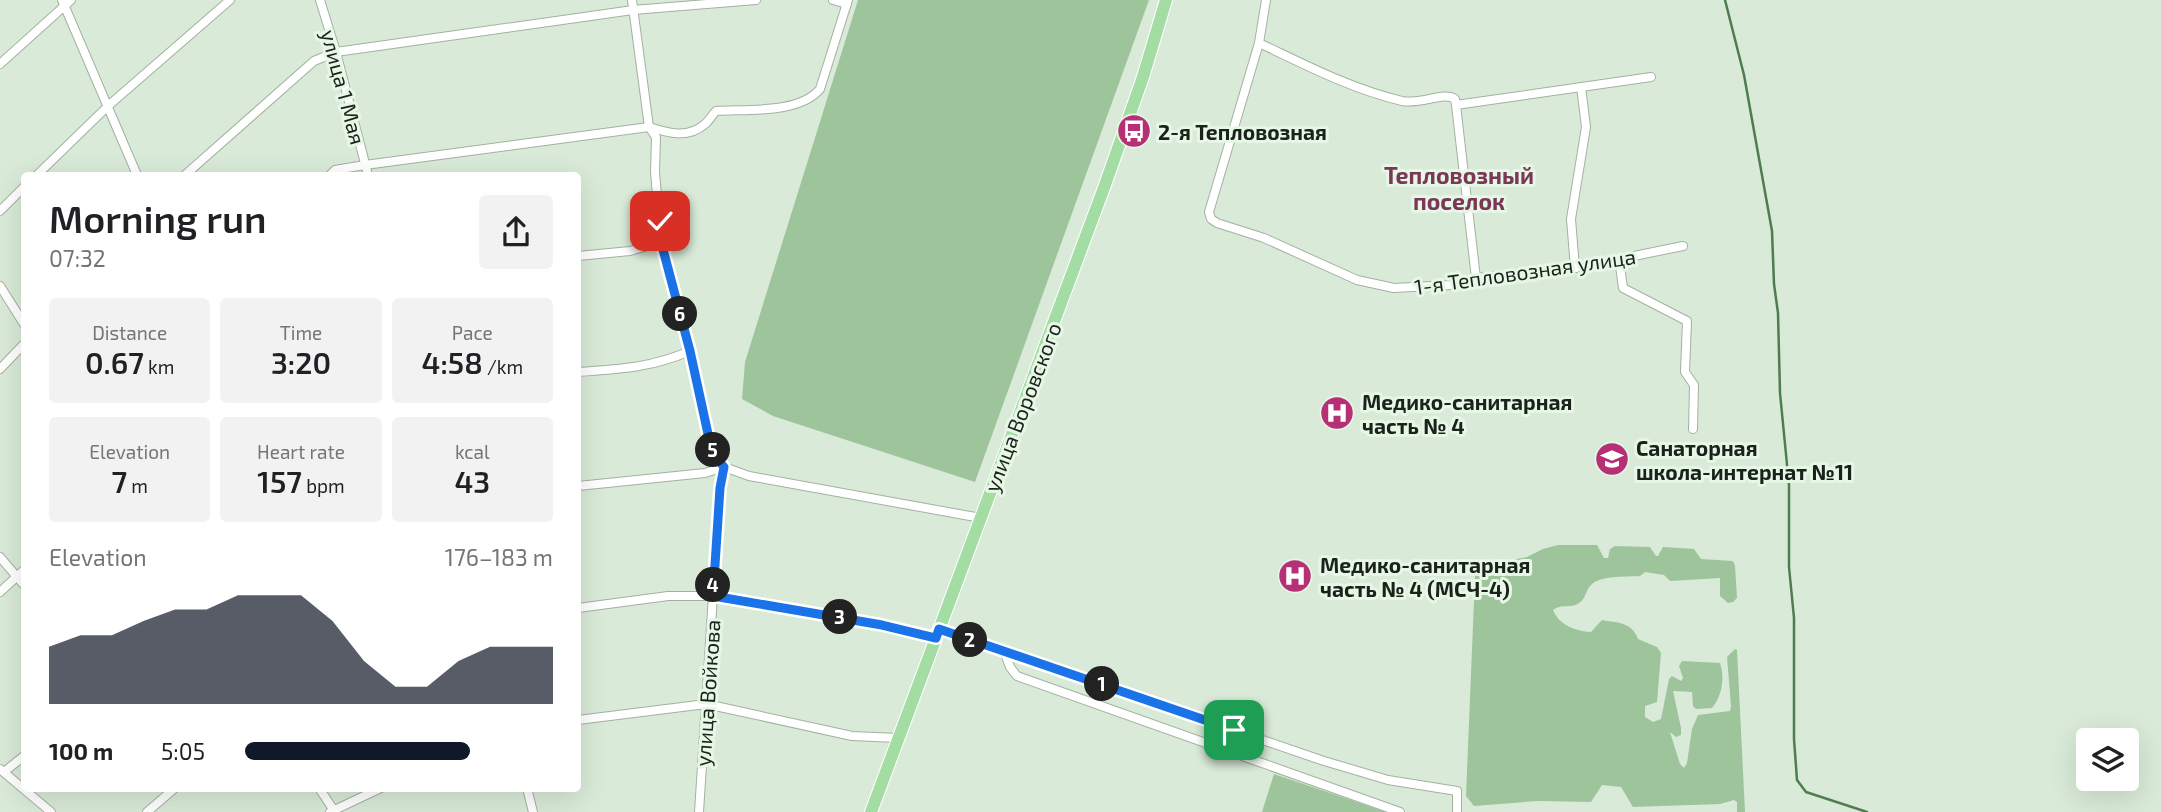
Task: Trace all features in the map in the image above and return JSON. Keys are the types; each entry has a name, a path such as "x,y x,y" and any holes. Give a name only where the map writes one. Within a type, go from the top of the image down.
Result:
{"main road":[{"name":"улица Воровского","path":"871,812 1105,185 1143,77 1166,0"}],"street":[{"path":"40,172 108,106 230,0"},
{"name":"улица 1 Мая","path":"320,0 367,172"},
{"path":"632,0 649,127 656,137 655,172 661,242 715,456 724,467 749,476 981,518"},
{"path":"188,172 314,61 336,52 633,10 756,0"},
{"path":"333,172 365,165 649,127 671,134 693,131 704,125 716,111 796,105 813,98 820,89 848,2 833,0"},
{"path":"1266,0 1259,43 1363,90 1411,103 1451,96 1456,105 1476,278"},
{"path":"0,64 66,2 136,172"},
{"name":"1-я Тепловозная улица","path":"1259,43 1209,212 1211,219 1264,238 1357,280 1394,288 1452,285 1476,278 1575,268 1684,246"},
{"path":"1456,105 1651,77"},
{"path":"1575,268 1571,219 1586,127 1581,88"},
{"path":"657,146 671,134"},
{"path":"0,211 21,190"},
{"path":"581,256 629,251 661,242"},
{"path":"1619,260 1623,288 1687,321 1685,372 1695,384 1693,429"},
{"path":"0,286 21,314"},
{"path":"0,369 21,347"},
{"path":"581,372 643,367 690,351"},
{"path":"581,486 705,473 724,467"},
{"name":"улица Войкова","path":"699,812 720,488 724,467"},
{"path":"0,557 21,573 0,592"},
{"path":"581,608 668,596 713,596 937,634 1004,651 1324,761 1388,780 1457,791 1457,812"},
{"path":"1004,651 1017,676 1400,812"},
{"path":"581,720 706,704 852,736 898,738"},
{"path":"21,758 2,771 21,787"},
{"path":"27,792 51,812"},
{"path":"147,812 170,792"},
{"path":"321,792 333,811 373,792"},
{"path":"528,792 533,812"}],"green space":[{"path":"858,0 1149,0 975,482 773,416 742,399 745,362"},
{"path":"1558,545 1597,545 1604,558 1608,558 1610,549 1615,546 1650,547 1656,556 1663,547 1694,549 1701,559 1733,561 1737,598 1733,602 1728,603 1720,596 1720,578 1670,581 1664,575 1645,572 1640,576 1614,577 1595,582 1579,603 1553,610 1559,620 1574,629 1591,632 1602,620 1619,623 1632,629 1638,639 1657,647 1661,653 1657,702 1645,706 1645,717 1653,722 1661,719 1669,679 1672,676 1681,681 1683,678 1679,666 1682,661 1720,663 1722,687 1712,708 1696,709 1693,706 1692,692 1673,691 1681,735 1676,737 1670,732 1680,764 1684,768 1692,729 1698,715 1730,711 1727,657 1737,650 1745,812 1737,812 1737,802 1734,800 1720,804 1633,807 1621,787 1602,785 1591,802 1538,801 1474,806 1466,796 1475,576 1483,566 1527,557"},
{"path":"1274,774 1386,812 1262,812"}],"waterway":[{"path":"1725,0 1744,75 1772,231 1780,393 1789,485 1789,567 1794,618 1794,739 1797,780 1806,792 1867,812"}],"place":[{"name":"2-я Тепловозная","path":"1134,131"},
{"name":"Медико-санитарная часть № 4","path":"1337,413"},
{"name":"Санаторная школа-интернат №11","path":"1612,459"},
{"name":"Медико-санитарная часть № 4 (МСЧ-4)","path":"1295,576"}],"district":[{"name":"Тепловозный поселок","path":"1459,188"}],"route":[{"path":"660,221 661,242 690,351 710,443 715,456 724,467 720,488 713,596 882,625 936,638 939,629 1234,730"}]}
